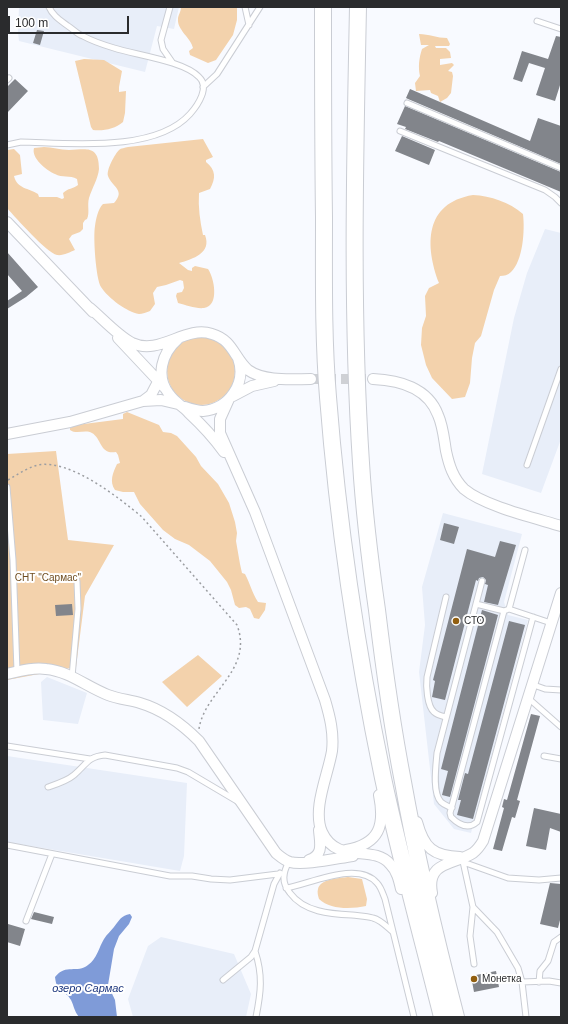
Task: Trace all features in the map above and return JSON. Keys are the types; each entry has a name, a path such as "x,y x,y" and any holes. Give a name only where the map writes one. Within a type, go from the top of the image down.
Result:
{"highway":[{"path":"323,7 326,370 344,548 360,656 398,844 442,991 456,1017"},
{"path":"358,7 355,182 357,389 361,464 368,543 382,653 408,812 442,991 442,1017"}],"street":[{"path":"7,222 162,381 168,394 210,435 236,470"},
{"path":"90,308 124,337 138,344 146,346 162,344 185,335 200,332 210,333 223,338 235,351 244,365 254,373 262,376 290,379 311,379"},
{"path":"143,401 151,395 162,381 162,365 167,351 178,339 185,335"},
{"path":"235,351 240,366 240,376 236,389 221,415 220,428 223,441 255,512 325,700 331,722 331,752 319,808 319,851 317,856 304,863"},
{"path":"7,434 70,422 143,401 162,400 194,410 209,410 222,405 230,398 252,386 290,379"},
{"path":"373,379 402,383 421,392 428,399 438,414 451,470 456,480 472,495 485,501 561,526"},
{"path":"442,991 448,964 431,881 434,872 441,866 462,859 473,853 483,841 531,684 561,593"},
{"path":"382,653 394,689 414,810 423,839 431,850 447,856 462,859"},
{"path":"336,848 346,850 364,845 372,840 381,825 380,800 362,694 360,656"},
{"path":"7,674 33,668 66,673 109,695 141,703 168,715 183,725 199,741 276,853 283,858 295,863 304,863 363,854"},
{"path":"319,820 322,833 326,840 336,848 343,851 373,856 387,861 394,868 398,877 417,949 424,968 442,991"}],"lane":[{"path":"7,145 21,142 109,143 134,141 153,136 174,126 189,114 202,96 204,85 200,77 191,71 173,63 113,48 82,36 52,14 49,7"},
{"path":"170,7 162,40 162,50 173,63"},
{"path":"245,7 249,25"},
{"path":"203,88 216,74 260,7"},
{"path":"537,21 561,29"},
{"path":"407,103 561,168"},
{"path":"400,131 545,190 561,203"},
{"path":"527,465 561,369"},
{"path":"7,487 13,560 17,671"},
{"path":"525,550 452,808 451,817 454,821 463,826 470,826 477,822 533,617"},
{"path":"72,677 78,609 77,581"},
{"path":"452,808 439,801 436,792 435,770 437,753 482,581"},
{"path":"446,597 426,685 430,707 435,713 446,717"},
{"path":"476,604 507,610 552,622"},
{"path":"531,684 545,689 561,690"},
{"path":"527,697 561,727"},
{"path":"7,746 90,758 105,756 177,768 188,772 242,803"},
{"path":"544,756 561,759"},
{"path":"48,787 74,775 90,758"},
{"path":"7,845 170,876 192,876 230,880 278,874"},
{"path":"26,921 52,854"},
{"path":"462,859 508,878 539,880 561,878"},
{"path":"462,859 473,907 470,936 474,964"},
{"path":"223,980 251,957 255,951 274,884 278,874 289,861"},
{"path":"289,861 284,873 284,882 286,888 292,896 308,907 321,912 376,918 393,933"},
{"path":"286,888 345,873 368,876 377,882 384,896 414,1017"},
{"path":"473,907 497,932 512,955 522,982 526,1017"},
{"path":"539,982 540,971 548,961 554,942 561,937"},
{"path":"255,951 260,968 261,995 256,1017"},
{"path":"522,982 561,983"}],"path":[{"path":"7,480 24,470 38,465 50,464 60,466 82,475 124,502 142,517 237,625 240,639 238,658 222,687 208,706 202,718 199,728 199,741"}],"shaded area":[{"path":"19,7 179,7 174,29 157,26 145,72 19,41"},
{"path":"545,229 561,233 561,439 541,493 482,474 514,318 527,273"},
{"path":"443,513 522,534 504,602 508,615 528,620 471,833 454,829 434,804 419,672 425,625 422,587"},
{"path":"47,677 87,693 78,724 43,720 41,682"},
{"path":"7,756 187,783 184,856 180,871 7,842"},
{"path":"161,937 234,954 251,994 246,1017 133,1017 128,999 148,946"}],"green space":[{"path":"181,7 237,7 237,20 233,35 216,60 208,63 190,55 189,51 193,48 192,44 178,23"},
{"path":"419,34 447,38 450,44 449,46 435,46 436,48 446,48 450,52 451,58 440,59 440,65 452,63 454,65 448,71 452,72 453,76 451,93 447,98 440,102 438,96 431,93 430,90 416,91 415,83 420,76 419,66 421,52 422,49 429,45 421,45"},
{"path":"84,59 104,60 122,71 119,92 126,91 123,122 109,129 93,130 91,127 75,61"},
{"path":"203,139 213,157 206,160 206,162 212,168 214,174 210,189 199,193 200,219 203,235 205,235 206,246 204,251 200,254 179,263 188,270 192,271 192,268 195,266 208,269 214,284 214,297 209,306 204,308 178,303 176,296 177,293 182,292 184,288 183,281 180,280 157,287 153,293 155,304 150,311 140,314 134,313 118,304 108,296 101,287 95,258 95,226 100,209 103,204 114,203 119,195 117,189 108,176 113,158 122,148"},
{"path":"44,147 66,150 90,150 97,155 98,161 99,169 89,198 87,219 83,223 83,229 72,235 69,239 75,250 62,255 52,253 46,248 7,208 7,150 14,149 20,155 22,174 14,176 18,183 38,194 39,197 57,197 62,199 64,198 63,193 78,185 77,179 60,176 51,172 37,160 34,148"},
{"path":"473,195 500,200 512,206 523,214 524,228 521,253 518,261 509,274 500,276 494,290 481,336 475,343 470,383 465,397 452,399 432,378 426,365 421,345 422,328 426,316 425,296 429,288 439,283 434,269 432,255 432,228 437,217 445,207 457,200"},
{"path":"194,337 208,337 220,342 230,352 235,364 235,378 230,390 220,400 208,405 194,405 182,400 172,390 167,378 167,364 172,352 182,342"},
{"path":"127,412 159,425 163,432 171,433 177,436 196,457 201,466 218,484 229,503 235,522 237,533 236,541 242,573 245,574 258,602 266,603 265,610 259,619 254,618 250,609 246,607 239,608 235,605 227,582 210,561 189,545 175,539 163,530 140,504 134,492 115,490 112,483 112,477 117,464 120,463 116,452 107,451 104,449 92,433 75,432 70,430 70,428 76,425 123,419 123,414"},
{"name":"СНТ \"Сармас\"","path":"56,451 68,540 114,545 85,596 76,667 7,680 7,454"},
{"path":"198,655 222,676 187,707 162,682"},
{"path":"348,877 362,879 367,899 366,906 341,908 324,903 319,899 318,890 322,883"}],"water":[{"name":"озеро Сармас","path":"130,914 132,917 129,924 119,936 114,949 108,985 115,1000 117,1017 79,1017 69,997 59,989 55,977 63,970 84,968 96,956 102,942 121,918"}],"building":[{"path":"37,30 44,31 40,45 33,43"},
{"path":"556,36 561,37 561,82 555,101 536,95 545,68 529,63 522,82 513,79 522,51 548,59"},
{"path":"15,79 28,91 7,113 7,87"},
{"path":"410,89 530,141 538,118 561,126 561,164 408,99 406,98"},
{"path":"405,106 561,172 561,192 439,141 438,142 405,129 406,127 397,124"},
{"path":"402,136 435,150 429,165 395,151"},
{"path":"7,252 38,287 26,297 7,309 7,301 22,291 7,274"},
{"path":"444,523 459,527 454,544 440,540"},
{"path":"500,541 516,545 498,605 484,602 488,585 485,584 486,580 483,577 479,578 478,581 476,580 445,700 432,697 435,681 433,680 467,549 495,557"},
{"path":"72,604 73,615 56,616 55,605"},
{"path":"482,610 498,615 450,797 442,795 448,771 441,769"},
{"path":"509,621 525,625 473,819 457,815 461,800 458,800 465,773 468,774"},
{"path":"531,714 540,716 517,800 520,801 515,818 512,817 502,851 493,849 504,808 502,807 504,799 507,800"},
{"path":"534,808 561,814 561,832 550,828 546,850 526,846"},
{"path":"550,883 561,884 561,916 558,928 540,924"},
{"path":"34,912 54,917 52,924 31,919"},
{"path":"8,924 25,929 20,946 7,942"},
{"path":"496,971 499,987 474,992 471,976"}],"tunnel":[{"path":"311,379 373,379"}],"place":[{"name":"СТО","path":"456,621"},
{"name":"Монетка","path":"474,979"}]}
